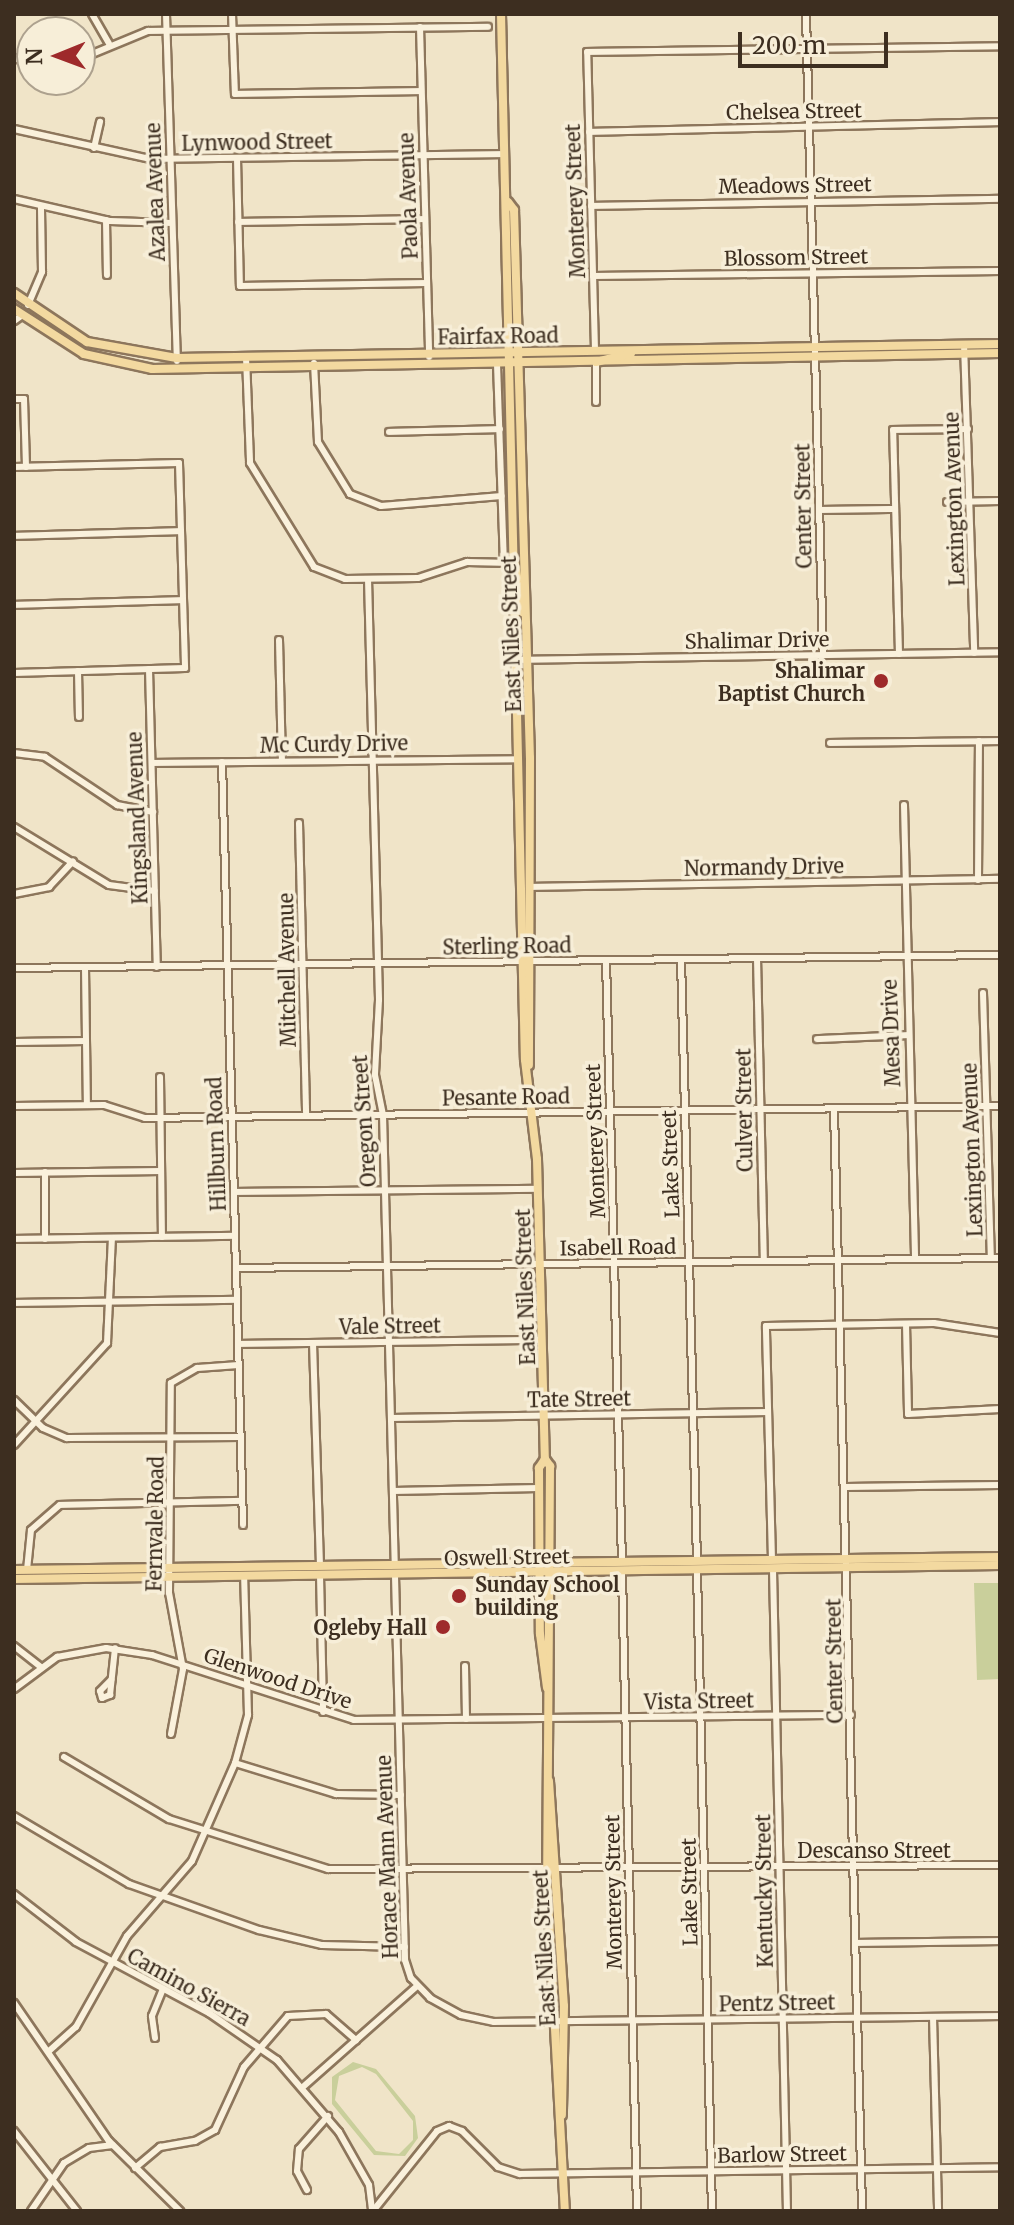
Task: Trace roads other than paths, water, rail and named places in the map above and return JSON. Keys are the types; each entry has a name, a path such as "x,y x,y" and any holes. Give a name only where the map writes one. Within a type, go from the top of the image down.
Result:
{"main road":[{"name":"East Niles Street","path":"501,14 508,202 503,243 507,352 504,430 531,1113 538,1189 545,1459 539,1488 545,1568"},
{"name":"East Niles Street","path":"508,202 514,210 523,490 529,887 526,962"},
{"path":"503,243 517,297"},
{"name":"Fairfax Road","path":"14,293 87,342 177,358 647,349 964,349 1000,353"},
{"name":"Fairfax Road","path":"16,315 99,360 177,369 507,365 815,351"},
{"name":"Fairfax Road","path":"964,349 1000,344"},
{"path":"596,362 647,349"},
{"path":"504,430 523,490"},
{"path":"508,562 526,621"},
{"path":"518,759 527,811"},
{"path":"520,840 529,887"},
{"name":"East Niles Street","path":"545,1459 550,1466 541,1667 547,1688 565,2211"},
{"name":"Oswell Street","path":"14,1579 169,1572 244,1576 452,1564 622,1573 773,1570 848,1563 1000,1557"},
{"name":"Oswell Street","path":"14,1570 320,1570 339,1575 395,1576 622,1562 772,1560 1000,1565"},
{"path":"395,1576 452,1564"},
{"path":"339,1575 395,1565"}],"street":[{"path":"92,14 109,43"},
{"name":"Azalea Avenue","path":"166,14 177,369"},
{"path":"232,14 235,94 421,91"},
{"name":"Center Street","path":"806,14 823,655"},
{"name":"Paola Avenue","path":"420,27 430,365"},
{"path":"96,50 109,43 167,31 488,27"},
{"path":"807,49 1000,46"},
{"name":"Monterey Street","path":"595,350 587,52 807,49"},
{"path":"94,148 100,122"},
{"name":"Chelsea Street","path":"589,132 1000,122"},
{"name":"Lynwood Street","path":"14,129 94,148 170,159 505,154"},
{"path":"237,158 240,286 427,283"},
{"path":"14,199 106,220 172,223"},
{"name":"Meadows Street","path":"591,206 1000,199"},
{"path":"28,305 42,272 41,206"},
{"path":"238,222 425,219"},
{"path":"106,220 107,275"},
{"name":"Blossom Street","path":"593,276 1000,271"},
{"name":"Lexington Avenue","path":"964,349 974,653"},
{"path":"314,356 318,442 350,494 381,506 502,496"},
{"path":"246,357 250,463 299,550 328,575 368,579 418,578 458,564 508,562 502,496 504,430 497,364"},
{"path":"596,362 596,402"},
{"path":"14,399 24,399 26,467"},
{"path":"899,654 893,430 968,429"},
{"path":"389,432 504,430"},
{"path":"14,467 179,463 185,668 14,673"},
{"path":"947,502 1000,501"},
{"path":"819,510 895,509"},
{"path":"14,536 181,531"},
{"name":"Oregon Street","path":"368,579 378,964 375,1075 383,1115 395,1565"},
{"path":"14,605 183,600"},
{"path":"279,640 282,761"},
{"name":"Shalimar Drive","path":"515,660 1000,652"},
{"name":"Kingsland Avenue","path":"149,669 157,967"},
{"path":"78,671 79,717"},
{"path":"978,880 979,741"},
{"path":"830,743 1000,741"},
{"path":"14,753 45,757 117,805 153,812"},
{"name":"Mc Curdy Drive","path":"152,763 518,759"},
{"name":"Hillburn Road","path":"222,762 243,1525"},
{"name":"Mesa Drive","path":"904,805 904,957 915,1259"},
{"name":"Mitchell Avenue","path":"299,823 306,1116"},
{"path":"14,827 117,888 155,891"},
{"path":"14,894 49,887 73,861"},
{"name":"Normandy Drive","path":"529,887 1000,879"},
{"name":"Sterling Road","path":"14,968 1000,955"},
{"name":"Culver Street","path":"757,958 764,1261"},
{"name":"Lake Street","path":"681,959 697,1561"},
{"name":"Monterey Street","path":"606,960 622,1562"},
{"path":"85,968 87,1105"},
{"name":"Lexington Avenue","path":"983,993 991,1258"},
{"path":"817,1039 907,1035"},
{"path":"14,1042 86,1041"},
{"path":"160,1077 162,1237"},
{"name":"Pesante Road","path":"14,1106 87,1105 161,1118 1000,1106"},
{"name":"Center Street","path":"834,1110 848,1563 862,2211"},
{"path":"14,1173 161,1171"},
{"path":"45,1172 45,1239"},
{"path":"234,1192 538,1189"},
{"path":"14,1239 235,1236"},
{"path":"14,1445 103,1350 113,1302 112,1238"},
{"name":"Isabell Road","path":"236,1268 1000,1258"},
{"path":"14,1303 237,1300"},
{"path":"906,1324 908,1414 1000,1409"},
{"path":"772,1560 766,1326 906,1324 1000,1333"},
{"name":"Vale Street","path":"238,1344 542,1340"},
{"path":"313,1343 323,1712"},
{"name":"Fernvale Road","path":"171,1734 183,1665 169,1572 173,1502 171,1383 197,1368 239,1365"},
{"path":"14,1400 36,1422 67,1438 241,1437"},
{"name":"Tate Street","path":"391,1418 768,1412"},
{"path":"846,1487 1000,1485"},
{"path":"393,1491 539,1488"},
{"path":"27,1570 31,1530 53,1508 242,1501"},
{"name":"Kentucky Street","path":"773,1570 787,2211"},
{"name":"Lake Street","path":"697,1571 712,2211"},
{"name":"Monterey Street","path":"622,1573 637,2211"},
{"path":"49,2051 83,2018 111,1963 163,1898 206,1833 235,1763 247,1725 244,1576"},
{"name":"Horace Mann Avenue","path":"395,1576 405,1947 408,1972 417,1986"},
{"path":"14,1646 40,1666"},
{"path":"113,1674 115,1648"},
{"name":"Glenwood Drive","path":"14,1689 40,1666 80,1650 115,1648 183,1665 323,1712 399,1720 548,1718"},
{"path":"465,1666 466,1719"},
{"name":"Vista Street","path":"548,1718 851,1715"},
{"name":"Descanso Street","path":"64,1757 154,1812 206,1833 310,1865 403,1872 1000,1865"},
{"path":"235,1763 336,1794 401,1795"},
{"path":"14,1816 163,1898 305,1942 405,1947"},
{"name":"Camino Sierra","path":"14,1894 111,1963 163,1989 259,2046 304,2086 328,2116 369,2185 372,2211"},
{"path":"856,1943 1000,1941"},
{"path":"304,2086 417,1986 472,2019 559,2022"},
{"path":"155,2038 152,2016 163,1989"},
{"path":"14,2003 113,2145 180,2211"},
{"path":"135,2168 160,2147 195,2141 215,2130 259,2046 282,2019 310,2010 333,2017 356,2040"},
{"name":"Pentz Street","path":"559,2022 1000,2016"},
{"path":"933,2017 938,2211"},
{"path":"307,2190 297,2171 299,2149 328,2116"},
{"name":"Barlow Street","path":"372,2211 437,2131 449,2126 505,2171 564,2173 1000,2167"},
{"path":"14,2131 77,2211"},
{"path":"31,2211 49,2179 83,2150 113,2145"}],"place":[{"name":"Shalimar Baptist Church","path":"881,681"},
{"name":"Sunday School building","path":"459,1596"},
{"name":"Ogleby Hall","path":"443,1627"}]}
